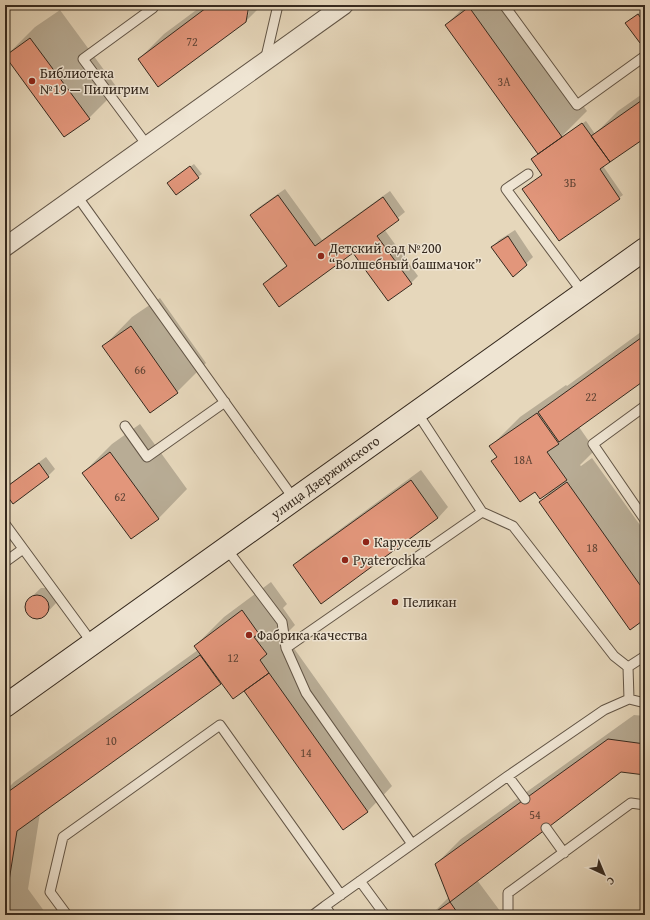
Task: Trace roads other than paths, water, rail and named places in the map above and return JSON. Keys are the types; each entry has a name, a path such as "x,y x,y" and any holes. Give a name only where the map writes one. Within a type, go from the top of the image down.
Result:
{"main road":[{"name":"улица Дзержинского","path":"5,706 416,411 645,249"}],"street":[{"path":"5,248 344,5"}],"lane":[{"path":"147,146 83,60 153,8 151,5"},
{"path":"264,62 278,5"},
{"path":"504,5 577,105 645,56"},
{"path":"528,174 506,189 583,293"},
{"path":"77,196 294,499"},
{"path":"125,426 147,457 225,402"},
{"path":"645,406 592,444 645,520"},
{"path":"416,411 482,512 513,526 614,656 628,667"},
{"path":"286,648 482,512"},
{"path":"5,524 93,644"},
{"path":"226,548 282,622 286,648 306,693 412,844"},
{"path":"5,562 23,549"},
{"path":"628,667 645,656"},
{"path":"628,667 628,699"},
{"path":"313,915 508,776 604,710 628,699 645,703"},
{"path":"67,915 50,892 63,837 220,725 341,895"},
{"path":"508,776 525,799"},
{"path":"508,915 508,893 631,803 645,805"},
{"path":"546,828 564,853"},
{"path":"360,881 385,915"},
{"path":"325,906 331,915"}],"place":[{"name":"Библиотека №19 — Пилигрим","path":"32,81"},
{"name":"Детский сад №200 “Волшебный башмачок”","path":"321,256"},
{"name":"Карусель","path":"366,542"},
{"name":"Pyaterochka","path":"345,560"},
{"name":"Пеликан","path":"395,602"},
{"name":"Фабрика качества","path":"249,635"}]}
